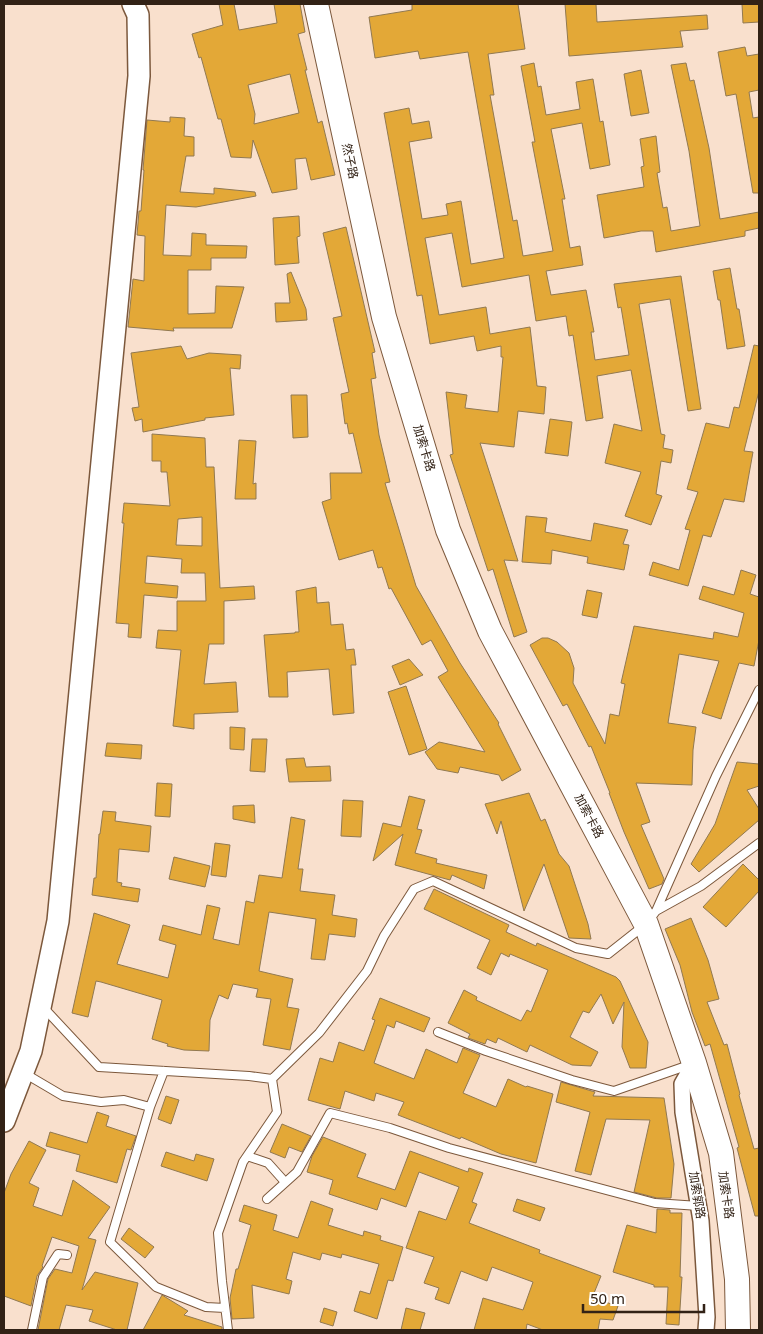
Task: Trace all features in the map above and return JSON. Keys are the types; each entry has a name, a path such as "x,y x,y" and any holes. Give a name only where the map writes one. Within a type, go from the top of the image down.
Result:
{"main road":[{"name":"然子路","path":"316,4 384,317"},
{"name":"加索卡路","path":"384,317 448,530 490,631 651,917 721,1154 738,1279 738,1330"}],"street":[{"path":"4,1121 31,1051 58,921 139,76 138,15 133,4"},
{"name":"加索郭路","path":"694,1063 682,1084 683,1112 701,1221 708,1317 706,1330"}],"lane":[{"path":"651,917 716,776 759,690"},
{"path":"41,1004 99,1067 272,1079 319,1033 367,971 384,936 414,889 433,881 576,948 608,954 651,917 701,886 759,843"},
{"path":"438,1032 486,1051 572,1080 614,1090 694,1063"},
{"path":"164,1071 150,1108 110,1242 156,1286 206,1307 225,1308"},
{"path":"23,1072 64,1096 101,1102 124,1100 150,1108"},
{"path":"228,1330 218,1233 243,1162 277,1112 272,1079"},
{"path":"267,1199 297,1172 330,1113 390,1128 449,1148 655,1203 699,1206"},
{"path":"247,1156 268,1163 285,1182"},
{"path":"32,1330 43,1277 58,1254 67,1255"}],"building":[{"path":"219,4 234,4 239,30 277,23 274,4 300,4 305,32 298,34 307,70 305,70 318,123 322,121 335,175 311,180 306,158 295,159 297,189 272,193 253,140 251,158 231,157 221,119 218,119 201,57 199,58 192,34 223,25","holes":["290,74 299,113 254,124 255,114 248,85"]},
{"path":"412,4 518,4 525,49 488,54 494,95 490,95 513,221 517,220 523,256 553,251 532,142 535,142 521,66 534,63 538,87 541,86 546,115 580,109 576,82 593,79 600,122 603,121 610,165 590,169 582,123 551,129 565,199 562,199 570,248 580,246 583,265 546,271 551,295 586,290 594,332 591,332 595,360 629,355 621,307 618,308 614,284 681,276 701,409 688,411 670,299 639,304 661,434 665,435 663,448 673,450 671,463 661,461 656,494 662,496 651,525 625,516 641,472 605,463 614,424 642,431 631,370 597,376 603,418 586,421 573,335 569,336 566,316 536,321 529,275 462,287 452,233 425,238 439,315 486,307 490,334 530,327 537,386 546,387 544,414 518,411 514,447 480,443 518,561 504,560 527,632 514,637 493,569 488,571 450,455 453,454 446,392 467,395 465,408 498,412 503,357 501,357 501,346 477,351 474,336 430,344 422,295 417,296 384,113 409,108 412,124 429,121 432,138 409,142 422,219 448,215 446,204 461,201 471,264 504,258 468,52 420,59 418,51 375,58 369,17 412,10"},
{"path":"565,4 596,4 597,22 707,15 708,29 680,31 683,47 569,56"},
{"path":"742,4 759,4 759,22 743,23"},
{"path":"745,47 747,56 759,54 759,90 749,92 753,118 759,117 759,193 753,193 736,94 726,96 718,52"},
{"path":"686,63 690,81 694,80 709,148 720,219 759,212 759,228 745,231 745,236 656,252 653,231 641,231 604,238 597,195 644,187 641,167 644,166 640,139 656,136 660,172 657,173 663,208 667,207 671,231 700,226 689,151 671,65"},
{"path":"641,70 649,113 631,116 624,74"},
{"path":"170,117 185,118 184,136 194,137 194,156 186,156 180,192 214,194 214,188 255,192 256,196 196,207 166,205 163,255 191,256 192,233 206,234 206,245 247,246 246,258 211,258 211,270 188,270 188,314 215,313 216,286 244,287 232,328 173,328 174,331 128,327 133,279 144,281 145,236 137,235 139,211 141,211 147,120 170,122"},
{"path":"299,216 300,236 297,237 299,263 275,265 273,218"},
{"path":"346,227 375,352 372,353 376,378 371,379 379,435 390,482 385,483 416,586 460,663 499,723 521,770 502,781 499,775 460,767 458,773 437,769 425,752 439,742 485,752 438,677 448,671 431,640 422,645 391,588 389,589 382,567 378,568 373,550 339,560 322,502 331,499 330,473 362,473 353,433 349,434 347,423 345,424 341,394 349,392 333,318 342,316 323,233"},
{"path":"730,268 745,346 727,349 720,300 718,300 713,271"},
{"path":"291,272 306,309 307,320 276,322 275,303 290,303 287,274"},
{"path":"754,345 759,346 759,391 744,451 753,452 744,502 724,499 711,537 703,535 688,586 649,575 653,562 679,570 690,530 685,529 698,492 687,489 706,423 729,428 734,407 739,408"},
{"path":"181,346 187,359 209,353 241,355 240,369 230,368 234,415 205,418 205,420 143,432 142,419 135,421 132,408 139,407 131,353"},
{"path":"291,395 307,395 308,437 293,438"},
{"path":"550,419 572,422 568,456 545,453"},
{"path":"152,434 205,438 206,467 214,467 220,588 254,586 255,599 224,601 224,644 209,644 204,684 236,682 238,712 194,714 194,729 173,726 181,650 156,648 158,630 177,631 177,601 206,601 205,573 181,573 182,559 147,556 145,583 178,586 177,598 144,595 141,638 128,637 129,624 116,623 124,503 170,506 167,472 161,472 161,461 152,461","holes":["202,517 202,546 176,545 178,519"]},
{"path":"239,440 256,441 253,484 256,483 256,499 235,499"},
{"path":"526,516 547,518 545,532 591,541 594,523 628,530 623,544 629,545 624,570 587,563 588,557 552,550 551,564 522,562"},
{"path":"741,570 756,575 750,594 759,597 759,640 754,666 739,663 721,719 702,713 719,661 679,654 668,723 696,727 692,785 636,783 650,822 641,825 664,879 662,884 649,889 624,832 591,746 589,747 567,704 563,706 530,645 542,638 548,638 557,642 569,653 574,668 573,683 605,744 610,714 619,716 625,684 621,683 634,626 713,639 714,632 738,637 744,613 699,599 703,586 734,595"},
{"path":"316,587 317,603 329,602 331,625 343,624 346,650 354,649 356,665 351,665 354,713 333,715 329,669 287,672 288,697 269,697 264,635 299,632 296,591"},
{"path":"587,590 602,593 597,618 582,615"},
{"path":"409,659 423,675 400,685 392,666"},
{"path":"406,686 427,749 409,755 388,692"},
{"path":"230,727 245,728 244,750 230,749"},
{"path":"252,739 267,739 265,772 250,771"},
{"path":"107,743 142,745 141,759 105,756"},
{"path":"304,758 306,767 330,766 331,781 289,782 286,759"},
{"path":"737,762 759,764 759,786 747,790 759,809 759,820 699,872 691,864 715,824"},
{"path":"157,783 172,784 170,817 155,816"},
{"path":"529,793 541,821 545,819 559,854 569,866 591,939 569,938 544,864 524,911 501,821 497,834 485,804"},
{"path":"409,796 425,800 417,829 422,830 415,853 437,859 436,863 487,875 484,889 452,875 450,880 395,865 403,834 373,861 383,823 401,827"},
{"path":"343,800 363,801 361,837 341,836"},
{"path":"254,805 255,823 233,819 233,806"},
{"path":"103,811 116,812 115,821 151,826 149,852 119,849 117,882 122,883 121,886 140,889 138,902 92,895 94,878 96,878 99,834"},
{"path":"291,817 305,820 298,869 303,869 300,891 335,895 332,915 357,919 355,937 329,934 325,960 311,959 316,919 269,912 259,971 293,979 287,1007 299,1009 290,1050 263,1045 271,999 256,997 258,989 233,984 228,999 219,995 210,1020 209,1051 184,1050 167,1046 168,1044 152,1039 162,1000 101,982 96,981 88,1017 72,1013 94,913 130,925 117,964 168,978 176,945 159,940 163,925 201,935 207,905 220,908 213,939 239,945 246,901 254,903 259,875 282,878"},
{"path":"215,843 230,845 226,877 211,875"},
{"path":"174,857 210,866 205,887 169,879"},
{"path":"743,864 759,880 759,891 726,927 703,907"},
{"path":"434,889 509,925 506,932 536,946 537,943 616,977 620,981 648,1042 646,1068 630,1068 622,1047 624,1002 613,1024 601,994 589,1013 583,1011 570,1037 598,1052 591,1066 572,1065 530,1045 527,1052 498,1038 496,1043 487,1039 485,1044 468,1038 470,1034 448,1023 464,990 477,997 476,1000 521,1021 527,1010 531,1012 548,970 510,954 509,957 501,953 491,975 477,968 490,940 424,909"},
{"path":"691,918 708,960 719,999 707,1002 724,1045 727,1044 754,1149 759,1148 759,1216 755,1216 737,1148 739,1147 710,1044 705,1046 692,1012 680,965 665,929"},
{"path":"380,998 430,1018 424,1032 396,1021 394,1028 387,1025 374,1063 414,1079 426,1049 457,1063 463,1048 480,1055 463,1093 496,1107 508,1079 526,1087 553,1094 536,1163 501,1154 461,1137 460,1139 398,1115 404,1102 376,1093 374,1101 345,1091 340,1109 308,1100 320,1058 333,1062 339,1042 364,1051 375,1020 372,1019"},
{"path":"561,1082 595,1092 593,1096 664,1098 674,1164 671,1198 657,1198 634,1192 650,1120 606,1119 591,1175 575,1171 590,1112 556,1102"},
{"path":"166,1096 179,1100 171,1124 158,1119"},
{"path":"97,1112 109,1116 106,1126 136,1136 131,1150 127,1149 117,1183 76,1171 80,1155 46,1146 50,1132 87,1143"},
{"path":"282,1124 311,1136 302,1152 289,1147 285,1158 270,1152"},
{"path":"323,1137 366,1154 357,1177 395,1190 410,1151 468,1172 469,1168 483,1173 472,1202 477,1204 469,1223 540,1250 539,1253 601,1276 592,1298 618,1306 613,1320 600,1319 598,1330 543,1330 527,1324 526,1330 474,1330 483,1298 523,1310 533,1282 492,1267 487,1281 461,1271 449,1304 435,1299 439,1288 424,1283 434,1257 406,1248 419,1211 446,1220 459,1187 419,1172 406,1207 381,1198 377,1210 329,1194 333,1180 307,1172 312,1156"},
{"path":"29,1141 46,1150 29,1183 39,1188 33,1206 62,1216 73,1180 110,1207 88,1238 96,1240 82,1290 95,1272 138,1283 127,1330 117,1330 89,1321 93,1310 66,1305 59,1330 38,1330 48,1279 55,1269 72,1273 79,1246 52,1237 43,1267 37,1276 31,1306 4,1296 4,1193 11,1174"},
{"path":"166,1152 194,1161 196,1154 214,1159 207,1181 161,1166"},
{"path":"517,1199 545,1208 540,1221 513,1211"},
{"path":"311,1201 333,1209 328,1225 363,1236 364,1231 381,1236 380,1240 403,1247 393,1281 388,1280 377,1319 354,1311 360,1291 370,1294 379,1264 342,1254 341,1258 322,1253 320,1260 293,1252 286,1279 292,1281 289,1294 252,1285 254,1318 232,1319 230,1298 236,1269 238,1269 251,1225 239,1221 244,1205 277,1215 273,1230 298,1238"},
{"path":"657,1209 670,1210 670,1213 682,1213 680,1277 682,1277 679,1325 666,1324 668,1287 654,1287 654,1285 613,1272 627,1225 656,1233"},
{"path":"129,1228 154,1247 145,1258 121,1239"},
{"path":"162,1295 188,1311 184,1315 222,1327 222,1330 143,1330"},
{"path":"324,1308 337,1312 333,1326 320,1322"},
{"path":"406,1308 425,1313 420,1330 401,1330"}]}
